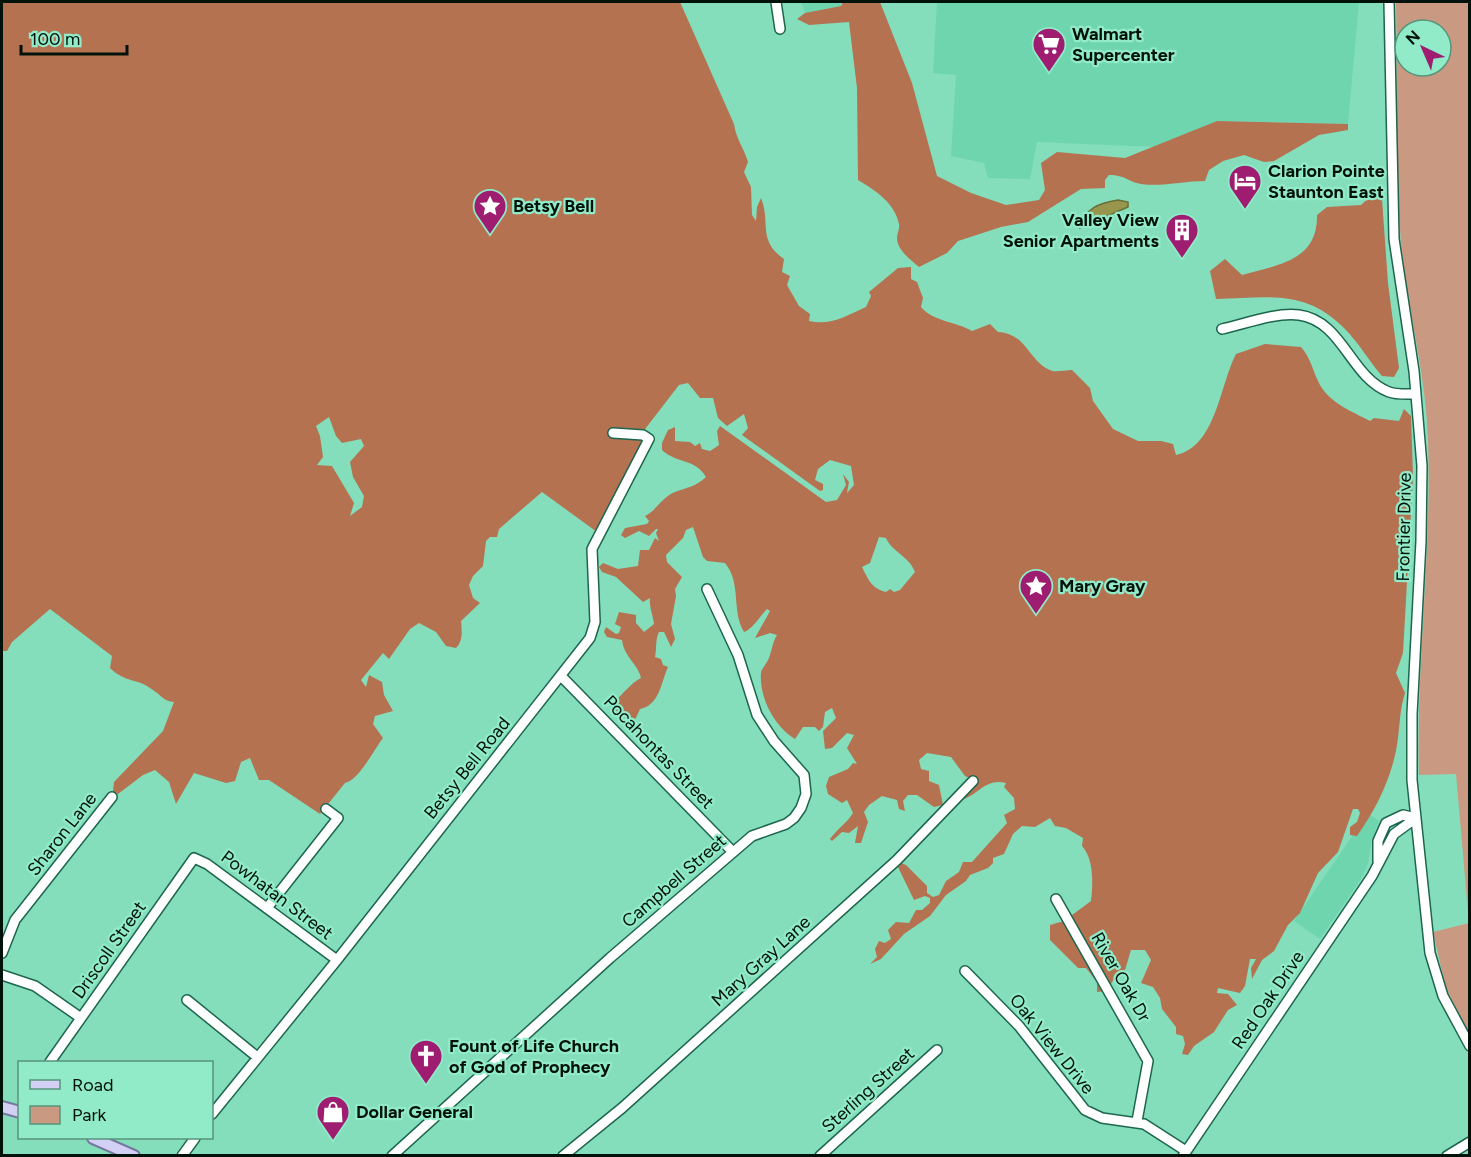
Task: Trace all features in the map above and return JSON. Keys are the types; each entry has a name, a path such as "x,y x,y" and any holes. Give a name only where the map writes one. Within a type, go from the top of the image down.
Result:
{"main road":[{"path":"2,1107 18,1109"},
{"path":"98,1139 134,1155"}],"street":[{"path":"776,2 780,29"},
{"name":"Frontier Drive","path":"1389,2 1394,239 1416,394 1422,521 1412,714 1416,818 1430,953 1443,996 1470,1046"},
{"path":"1222,329 1285,315 1310,318 1322,323 1334,334 1365,374 1388,391 1416,394"},
{"name":"Betsy Bell Road","path":"213,1113 256,1056 337,960 588,642 594,628 592,549 648,442 644,435 614,433"},
{"name":"Campbell Street","path":"392,1155 610,958 733,852 756,833 780,826 794,818 804,802 806,787 799,768 774,741 757,715 738,655 707,589"},
{"name":"Pocahontas Street","path":"561,676 733,852"},
{"name":"Mary Gray Lane","path":"562,1155 622,1108 897,860 973,781"},
{"name":"Sharon Lane","path":"2,953 5,940 15,920 112,797"},
{"path":"267,908 338,818 326,809"},
{"name":"Red Oak Drive","path":"1184,1153 1372,876 1378,861 1378,841 1386,823 1403,814 1416,818"},
{"name":"Powhatan Street","path":"196,858 337,960"},
{"name":"Driscoll Street","path":"51,1061 189,863 196,858"},
{"name":"River Oak Dr","path":"1056,899 1148,1061 1137,1121"},
{"name":"Oak View Drive","path":"965,971 1019,1026 1085,1110 1102,1118 1137,1121 1152,1128 1184,1153"},
{"path":"2,975 31,984 81,1018"},
{"path":"187,1000 256,1056"},
{"name":"Sterling Street","path":"820,1155 937,1050"},
{"path":"182,1155 194,1139"},
{"path":"1447,1155 1470,1142"}],"shaded area":[{"path":"2,2 680,2 734,124 748,162 744,172 751,187 752,215 756,221 757,207 761,198 767,238 770,245 784,259 782,272 790,276 787,285 799,306 810,314 809,321 831,321 866,307 871,296 869,292 898,268 911,267 911,279 917,282 923,298 921,307 926,312 938,319 972,331 990,324 998,332 1016,338 1044,367 1052,371 1072,370 1090,388 1093,401 1113,429 1138,441 1161,441 1173,444 1176,455 1189,450 1200,440 1208,427 1236,354 1265,344 1301,347 1324,391 1342,406 1370,421 1374,418 1399,421 1404,409 1411,416 1413,476 1403,653 1396,673 1405,693 1396,751 1389,777 1378,802 1357,836 1350,835 1350,827 1357,822 1360,813 1358,809 1353,809 1338,852 1318,873 1300,913 1288,925 1274,951 1262,960 1252,979 1251,968 1256,959 1250,959 1245,986 1240,993 1218,988 1217,993 1228,994 1237,1005 1228,1010 1214,1032 1194,1046 1188,1055 1182,1054 1185,1044 1183,1036 1176,1034 1176,1027 1162,1009 1160,998 1153,987 1141,983 1151,960 1145,950 1131,950 1125,970 1115,977 1107,991 1097,992 1097,982 1086,968 1078,968 1050,940 1050,925 1064,921 1091,901 1092,880 1089,858 1082,846 1083,838 1066,828 1055,826 1050,818 1035,827 1022,826 1013,834 1004,854 993,858 993,863 988,868 970,875 966,881 946,895 930,916 904,934 881,959 870,964 877,957 875,949 879,941 885,943 891,939 888,930 896,922 909,923 916,910 922,910 930,903 930,898 925,896 914,900 898,867 901,863 906,865 927,886 927,893 933,897 939,895 946,881 959,872 963,862 972,862 1007,823 1004,815 1015,809 1014,798 1004,787 1006,783 999,782 988,784 964,799 963,796 974,780 965,776 951,757 927,753 919,760 921,769 929,771 929,781 939,785 943,805 934,807 917,795 908,795 903,801 905,811 899,809 897,800 882,796 869,805 864,812 868,822 861,843 855,843 858,826 849,833 842,832 832,841 830,839 853,813 847,800 842,803 828,794 826,786 829,777 848,769 853,763 857,764 847,748 854,735 847,733 832,748 825,749 823,731 836,718 832,708 825,712 823,727 819,731 815,727 803,727 795,739 774,719 765,701 761,671 777,635 770,633 755,638 770,611 767,609 744,632 740,624 730,571 725,563 707,561 703,557 693,527 686,530 683,538 666,555 667,562 682,577 675,589 671,624 675,639 671,647 664,632 659,632 657,638 655,657 661,659 663,665 668,667 659,692 652,703 640,709 633,724 614,709 615,701 641,678 625,651 622,640 607,637 604,632 606,627 616,634 619,633 621,627 615,624 619,612 636,615 636,623 644,632 654,624 650,598 643,602 616,577 602,572 599,567 603,563 618,569 638,566 640,550 649,550 655,538 659,541 656,533 658,529 649,536 639,531 625,538 621,535 625,528 647,524 649,521 645,516 666,497 695,485 706,477 697,467 662,450 662,443 668,430 675,427 675,441 690,442 695,446 700,443 702,449 710,451 719,445 717,431 720,426 826,502 837,500 846,485 843,474 849,482 847,493 854,485 851,466 830,460 818,469 815,480 823,484 823,490 820,491 742,435 748,428 744,414 727,426 718,418 713,398 700,398 688,383 679,385 642,433 643,441 597,532 542,492 499,529 497,537 490,537 486,541 483,566 473,576 469,585 473,598 480,603 461,621 461,639 456,648 446,646 436,632 419,623 410,629 389,659 383,653 361,680 366,687 369,675 382,682 384,695 393,711 375,716 373,724 383,738 361,771 345,783 320,814 269,780 259,780 250,758 241,762 235,781 226,783 194,773 176,804 169,782 155,770 143,775 118,794 113,791 114,782 163,731 174,702 165,699 147,686 116,673 110,668 112,656 50,609 12,642 7,651 2,651","holes":["329,417 336,436 342,443 361,439 364,446 350,462 353,477 364,496 362,507 350,516 354,503 332,466 317,465 323,457 316,426","879,537 886,538 892,547 909,562 915,572 900,590 881,591 874,586 862,567 870,563"]},
{"path":"801,2 841,2 841,6 805,13"},
{"path":"843,2 880,2 912,83 937,176 971,193 1006,205 1039,200 1045,190 1041,163 1057,152 1125,158 1217,121 1348,124 1348,130 1319,135 1274,161 1264,162 1244,155 1223,161 1209,170 1205,181 1149,185 1109,175 1105,180 1105,188 1081,189 1028,222 1001,227 958,241 947,253 919,267 899,247 897,238 899,224 889,203 858,180 857,88 849,22 809,25 797,19 805,13 841,6"},
{"path":"937,2 1359,2 1348,124 1217,121 1157,147 1037,142 1030,179 988,178 984,163 951,156 956,75 933,73"},
{"path":"1375,192 1382,199 1388,283 1399,368 1394,377 1382,376 1345,329 1315,307 1285,298 1216,299 1210,271 1225,259 1242,275 1281,264 1303,252 1311,242 1316,230 1317,215 1327,207 1361,205"},
{"path":"1118,200 1128,202 1128,207 1080,228 1089,211 1105,203"},
{"path":"1368,813 1379,821 1372,839 1368,864 1361,879 1320,939 1294,921"}],"green space":[{"path":"1396,2 1469,2 1469,923 1456,774 1419,775 1420,691 1428,524 1428,440 1424,390 1401,242 1397,152 1397,78 1453,78 1453,18 1396,18"},
{"path":"1469,923 1469,1033 1446,989 1433,932"}],"place":[{"name":"Walmart Supercenter","path":"1049,73"},
{"name":"Clarion Pointe Staunton East","path":"1245,210"},
{"name":"Betsy Bell","path":"490,235"},
{"name":"Valley View Senior Apartments","path":"1182,259"},
{"name":"Mary Gray","path":"1036,615"},
{"name":"Fount of Life Church of God of Prophecy","path":"426,1085"},
{"name":"Dollar General","path":"333,1141"}]}
